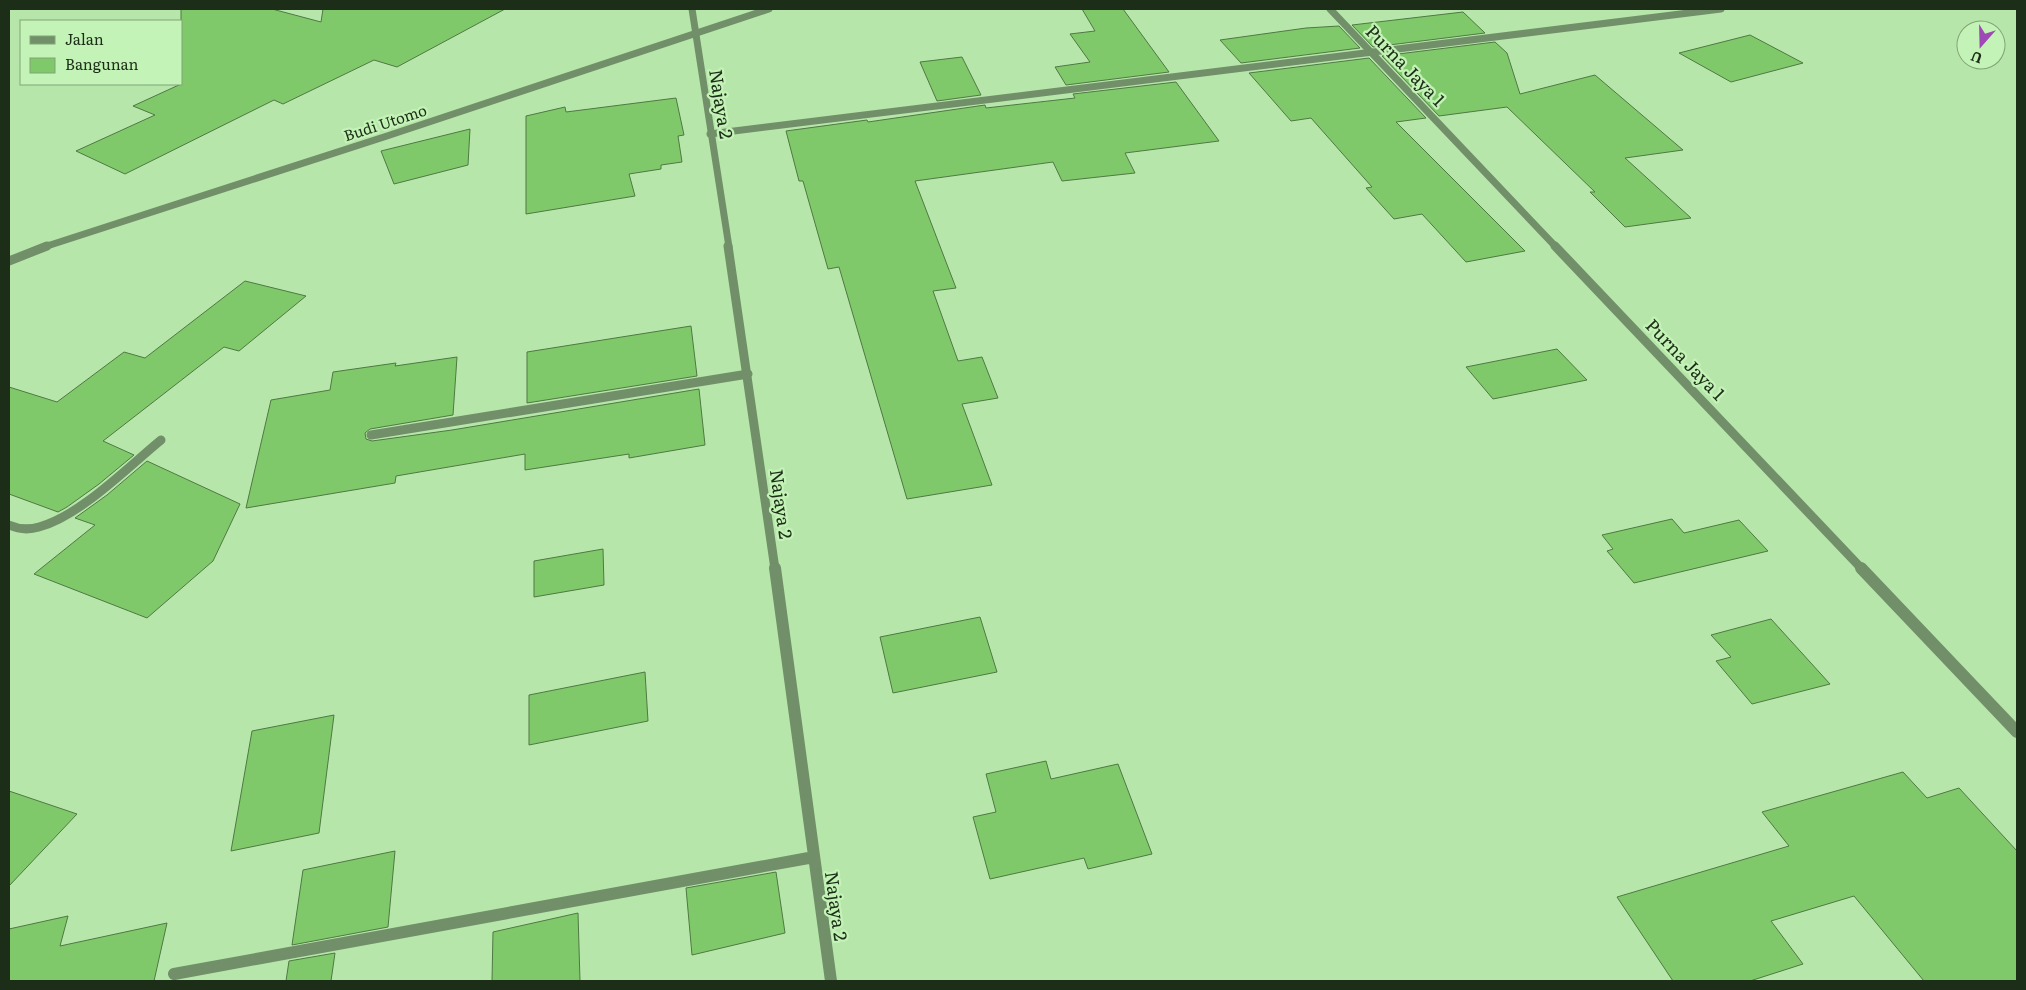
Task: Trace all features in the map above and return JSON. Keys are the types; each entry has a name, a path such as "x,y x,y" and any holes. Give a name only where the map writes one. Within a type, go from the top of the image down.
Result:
{"street":[{"name":"Najaya 2","path":"692,9 748,374 831,981"},
{"name":"Budi Utomo","path":"9,261 64,239 387,136 769,9"},
{"name":"Purna Jaya 1","path":"1330,9 2017,732"},
{"path":"710,134 1721,9"},
{"path":"371,435 748,374"},
{"path":"9,525 17,528 40,526 71,511 161,440"},
{"path":"174,974 814,857"}],"building":[{"path":"181,9 272,9 321,22 323,9 505,9 397,67 374,60 283,104 274,100 125,174 76,151 155,115 133,106 182,85"},
{"path":"1082,9 1123,9 1169,72 1066,85 1055,67 1090,62 1070,34 1095,31"},
{"path":"1463,12 1485,33 1373,47 1352,25"},
{"path":"1339,26 1360,48 1241,63 1220,40 1306,28"},
{"path":"1750,35 1803,63 1731,82 1679,53"},
{"path":"1495,42 1507,53 1520,94 1595,75 1683,150 1625,158 1691,218 1625,227 1590,192 1595,192 1507,107 1439,116 1382,56"},
{"path":"962,57 981,95 937,101 920,62"},
{"path":"1369,58 1426,118 1396,122 1525,251 1466,262 1422,214 1394,219 1366,188 1372,187 1311,118 1291,121 1249,73"},
{"path":"1176,82 1219,141 1125,153 1135,173 1062,181 1053,162 915,181 956,288 933,291 958,361 982,357 998,398 962,404 992,485 907,499 839,267 828,269 803,181 799,181 786,131 867,120 868,122 985,105 986,108 1075,98 1073,94"},
{"path":"676,98 684,135 678,136 682,162 661,165 661,169 629,174 635,196 526,214 526,116 565,107 566,112"},
{"path":"470,129 468,165 394,184 381,151"},
{"path":"245,281 306,296 239,351 224,347 103,441 134,455 67,507 58,512 9,494 9,387 57,402 124,352 145,358"},
{"path":"691,326 697,376 527,403 527,352"},
{"path":"1557,349 1587,380 1493,399 1466,367"},
{"path":"457,357 453,415 370,429 365,433 366,439 372,441 452,430 699,389 705,445 629,458 629,454 525,470 525,454 396,476 395,483 246,508 271,400 330,390 333,372"},
{"path":"147,461 240,504 213,561 147,618 34,574 95,525 75,518 107,495"},
{"path":"1672,519 1684,533 1739,520 1768,551 1634,583 1607,551 1613,549 1602,535"},
{"path":"603,549 604,585 534,597 534,561"},
{"path":"980,617 997,672 893,693 880,637"},
{"path":"1771,619 1830,684 1752,704 1716,661 1731,657 1711,635"},
{"path":"645,672 648,721 529,745 529,695"},
{"path":"334,715 319,833 231,851 252,731"},
{"path":"1046,761 1051,779 1118,764 1152,854 1088,869 1084,858 990,879 973,817 996,812 986,774"},
{"path":"1903,772 1927,798 1959,788 2017,851 2017,981 1924,981 1854,896 1771,921 1803,964 1750,981 1673,981 1617,897 1789,846 1762,812"},
{"path":"9,791 77,814 9,886"},
{"path":"395,851 388,927 292,945 303,870"},
{"path":"776,872 785,933 692,955 686,888"},
{"path":"578,913 580,981 492,981 493,932"},
{"path":"68,916 60,946 167,923 154,981 9,981 9,929"},
{"path":"335,953 331,981 286,981 289,961"}]}
